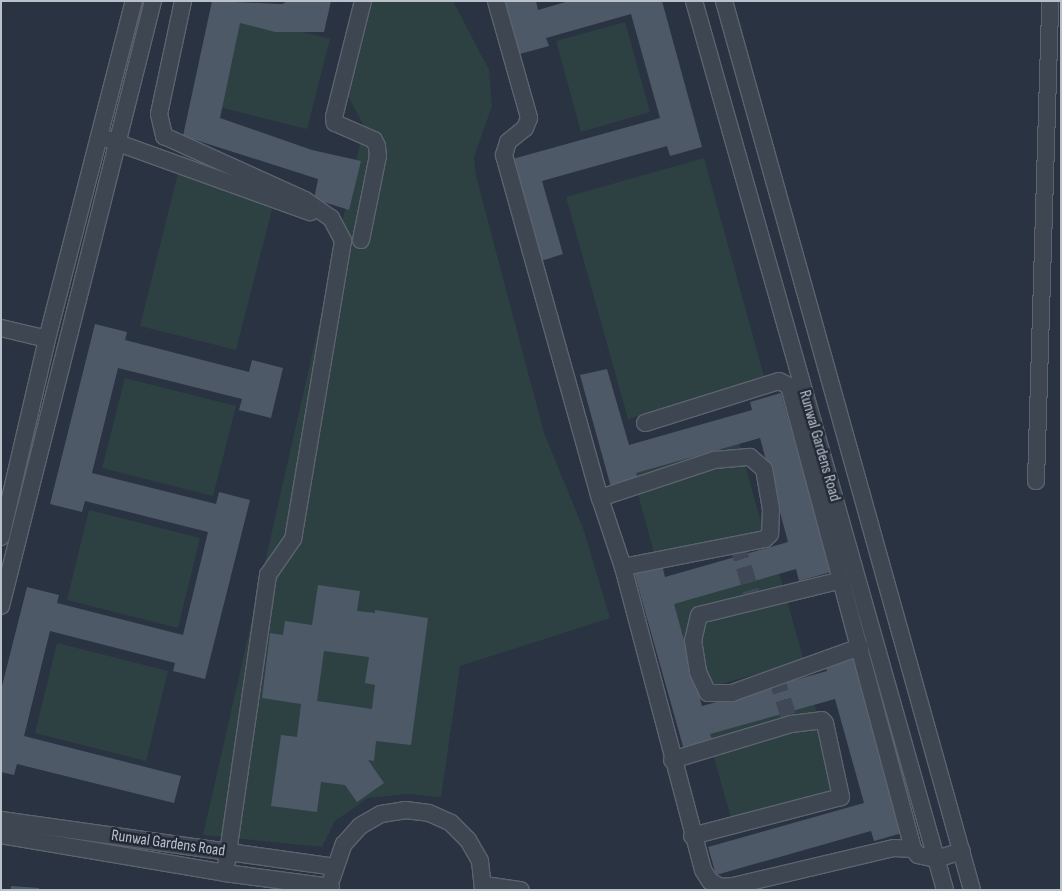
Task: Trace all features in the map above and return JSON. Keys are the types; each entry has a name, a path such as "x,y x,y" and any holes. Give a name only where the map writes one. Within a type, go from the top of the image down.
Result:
{"street":[{"path":"1,537 47,339 134,1"},
{"path":"1,606 154,1"},
{"path":"183,1 159,114 164,136 305,200 331,218 343,241 293,539 268,575 225,873"},
{"path":"361,240 378,156 377,146 374,140 335,124 334,117 363,1"},
{"path":"496,1 529,118 525,128 508,142 504,155 600,498 623,567 692,836 710,881 721,887 894,848 936,859 962,852"},
{"name":"Runwal Gardens Road","path":"694,1 946,890"},
{"name":"Runwal Gardens Road","path":"724,1 972,890"},
{"path":"1036,481 1050,1"},
{"path":"100,137 331,218"},
{"path":"1,328 47,339"},
{"path":"645,423 783,382 789,386 915,852"},
{"path":"600,498 714,460 750,457 764,469 771,510 770,534 765,538 623,567"},
{"path":"842,580 699,615 693,640 698,672 708,693 732,693 860,647"},
{"path":"672,760 790,724 822,720 842,789 842,797 692,836"},
{"name":"Runwal Gardens Road","path":"1,835 225,873 332,888 334,866 344,844 360,826 381,814 405,810 429,813 451,823 468,840 480,861 483,888 521,890"},
{"name":"Runwal Gardens Road","path":"1,820 334,866"},
{"path":"915,852 931,842 957,835"}],"green space":[{"path":"362,1 453,1 489,70 492,106 474,157 476,176 544,433 583,528 610,618 460,666 441,797 407,794 368,798 335,821 322,847 203,835 364,126 350,100 345,80"},
{"path":"219,11 330,39 307,129 196,101"},
{"path":"625,22 650,112 581,132 556,41"},
{"path":"183,153 280,178 236,350 140,326"},
{"path":"704,158 765,380 628,419 566,197"},
{"path":"125,378 236,406 213,496 102,468"},
{"path":"739,442 764,534 657,564 632,472"},
{"path":"89,510 200,538 178,628 67,600"},
{"path":"778,569 804,661 696,691 671,599"},
{"path":"57,643 168,671 146,761 35,733"},
{"path":"814,703 840,795 733,825 707,733"}],"building":[{"path":"212,1 282,4 288,1 331,1 324,32 275,32 240,23 220,118 312,150 361,161 349,210 314,199 318,179 183,136"},
{"path":"501,1 536,1 538,10 569,1 662,1 702,147 670,156 667,146 542,181 563,254 538,262 509,160 660,118 631,14 546,38 549,46 516,55"},
{"path":"95,324 127,332 125,340 249,372 252,360 283,368 271,418 239,410 242,399 118,368 92,473 216,504 219,492 250,500 205,679 173,671 175,663 50,631 24,736 181,776 174,803 17,764 14,775 1,772 1,690 27,587 59,595 57,603 183,635 208,532 85,501 82,512 50,504"},
{"path":"607,369 629,445 752,410 750,402 781,393 831,572 799,581 796,569 674,604 702,706 827,671 825,663 856,654 906,832 874,841 871,831 716,875 708,847 864,803 835,699 710,734 713,742 684,750 634,572 662,565 665,577 788,542 760,438 636,473 639,483 612,491 580,375"},
{"path":"318,585 360,591 357,611 375,613 375,610 428,618 411,745 376,741 374,761 368,760 384,783 357,802 345,785 321,782 317,812 271,806 281,735 297,737 301,704 262,698 270,633 283,635 285,621 312,625","holes":["324,651 369,657 365,683 375,685 372,709 317,701"]},
{"path":"11,886 39,888 39,890 11,890"}],"tunnel":[{"path":"737,544 754,601"},
{"path":"776,677 791,724"}]}
